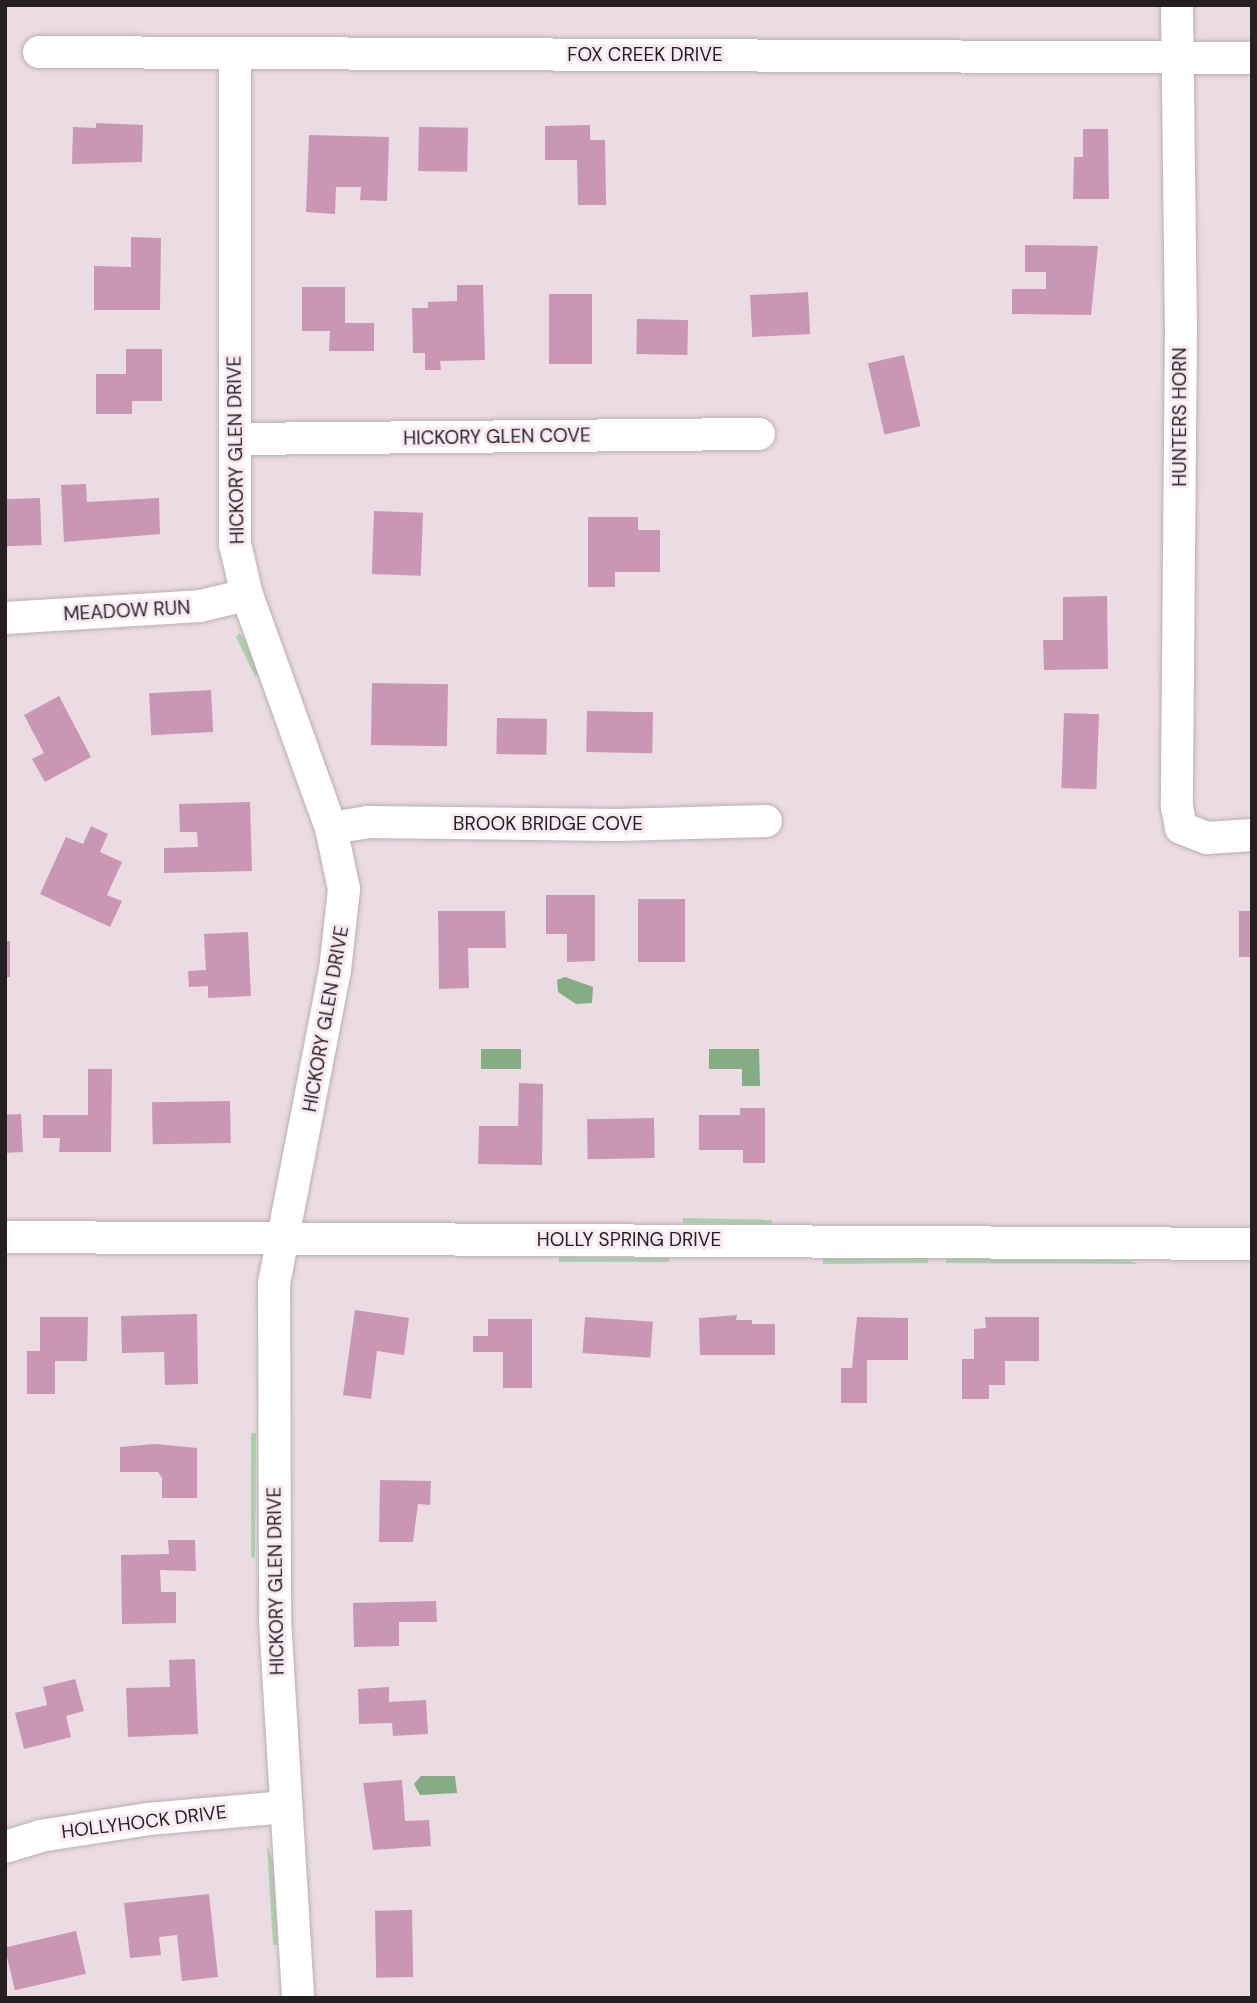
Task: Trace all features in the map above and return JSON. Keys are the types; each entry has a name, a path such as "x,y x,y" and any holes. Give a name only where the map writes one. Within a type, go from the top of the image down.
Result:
{"street":[{"name":"HUNTERS HORN","path":"1177,5 1180,57 1177,807 1181,828 1207,838 1252,835"},
{"name":"FOX CREEK DRIVE","path":"39,52 1252,58"},
{"name":"HICKORY GLEN DRIVE","path":"235,53 235,544 247,595 331,828 344,889 341,936 297,1184 281,1239 274,1283 273,1565 298,1998"},
{"name":"HICKORY GLEN COVE","path":"235,439 760,434"},
{"name":"MEADOW RUN","path":"5,618 200,607 247,595"},
{"name":"BROOK BRIDGE COVE","path":"331,828 367,822 616,825 766,821"},
{"name":"HOLLY SPRING DRIVE","path":"5,1237 1252,1244"},
{"name":"HOLLYHOCK DRIVE","path":"5,1847 40,1836 135,1821 285,1807"}],"shaded area":[{"path":"239,633 249,644 259,675 255,676 236,637"},
{"path":"565,977 593,987 592,1003 576,1004 558,992 557,980"},
{"path":"481,1049 521,1049 521,1069 481,1069"},
{"path":"709,1049 759,1049 760,1086 742,1086 742,1069 709,1069"},
{"path":"683,1218 772,1220 772,1225 683,1223"},
{"path":"559,1257 669,1258 669,1262 559,1262"},
{"path":"823,1258 928,1258 928,1263 823,1264"},
{"path":"946,1258 1127,1260 1137,1264 946,1263"},
{"path":"251,1433 256,1433 255,1558 251,1557"},
{"path":"421,1776 455,1776 457,1793 420,1795 414,1784"},
{"path":"267,1845 273,1862 278,1945 273,1945"}],"building":[{"path":"96,123 143,125 142,162 72,164 73,127 96,128"},
{"path":"590,125 590,140 605,140 606,205 578,205 577,160 545,160 545,126"},
{"path":"419,127 468,128 467,172 418,171"},
{"path":"1083,129 1108,129 1109,199 1073,199 1074,157 1083,157"},
{"path":"309,135 389,137 387,201 360,200 361,187 336,187 335,214 306,212"},
{"path":"131,237 161,238 160,310 94,310 94,266 131,267"},
{"path":"1025,245 1098,246 1091,315 1012,314 1012,289 1046,289 1046,272 1025,272"},
{"path":"457,285 483,285 485,360 440,361 441,370 425,370 425,353 413,353 412,308 428,308 428,302 457,301"},
{"path":"302,287 345,287 345,323 374,323 374,351 329,351 330,331 302,331"},
{"path":"808,292 810,334 752,337 750,295"},
{"path":"549,294 592,294 592,364 549,364"},
{"path":"637,319 688,320 687,355 636,354"},
{"path":"126,349 162,349 162,401 132,401 132,414 96,414 96,374 126,374"},
{"path":"904,355 920,426 884,434 868,363"},
{"path":"86,484 87,502 159,498 160,534 64,542 61,485"},
{"path":"40,498 42,545 7,546 5,499"},
{"path":"374,511 423,513 421,576 372,574"},
{"path":"588,517 638,517 638,530 660,530 660,572 615,572 615,587 588,587"},
{"path":"1107,596 1108,669 1044,670 1043,640 1063,640 1063,597"},
{"path":"372,683 448,684 447,746 371,745"},
{"path":"211,690 213,732 151,735 149,693"},
{"path":"59,696 91,757 45,782 32,759 44,753 24,715"},
{"path":"587,711 653,712 652,753 586,752"},
{"path":"1064,713 1099,714 1096,789 1061,788"},
{"path":"497,718 547,719 546,755 496,754"},
{"path":"250,802 252,871 164,873 164,848 198,847 197,832 180,832 179,804"},
{"path":"91,826 108,834 100,852 122,862 107,895 122,901 110,927 40,894 66,837 83,844"},
{"path":"546,895 595,895 595,961 567,962 567,934 546,934"},
{"path":"638,899 685,899 685,962 638,962"},
{"path":"438,911 505,911 506,948 468,948 469,988 439,989"},
{"path":"1239,911 1252,911 1252,957 1239,957"},
{"path":"248,932 251,996 208,998 208,986 189,987 188,971 206,970 204,934"},
{"path":"5,941 10,941 10,977 5,977"},
{"path":"88,1069 112,1069 111,1152 59,1152 60,1138 43,1138 43,1115 88,1115"},
{"path":"519,1083 543,1084 542,1165 478,1164 479,1126 518,1126"},
{"path":"230,1101 231,1143 153,1144 152,1102"},
{"path":"740,1108 765,1108 765,1163 743,1163 743,1150 699,1150 699,1115 740,1115"},
{"path":"21,1114 23,1152 7,1153 5,1115"},
{"path":"654,1118 655,1158 588,1159 587,1119"},
{"path":"355,1310 409,1318 404,1355 377,1351 371,1399 343,1395"},
{"path":"197,1314 198,1384 165,1385 164,1352 122,1353 121,1316"},
{"path":"737,1315 736,1320 752,1320 752,1324 775,1324 775,1355 700,1355 699,1318"},
{"path":"40,1317 88,1317 87,1361 55,1361 55,1394 27,1394 27,1351 40,1351"},
{"path":"585,1317 653,1322 650,1358 582,1353"},
{"path":"857,1317 908,1318 908,1360 867,1360 867,1403 841,1403 841,1368 852,1368"},
{"path":"985,1317 1039,1317 1039,1361 1005,1361 1005,1385 989,1385 989,1399 962,1399 962,1359 974,1359 974,1329 986,1328"},
{"path":"488,1319 532,1319 532,1388 503,1388 503,1352 473,1352 473,1336 488,1336"},
{"path":"155,1444 197,1448 197,1498 162,1498 162,1478 158,1472 120,1472 120,1447"},
{"path":"380,1480 431,1481 430,1505 418,1504 413,1542 379,1542"},
{"path":"168,1540 195,1540 196,1571 160,1570 161,1592 176,1592 176,1623 122,1624 121,1555 169,1554"},
{"path":"436,1601 437,1622 399,1622 399,1646 354,1647 353,1603"},
{"path":"195,1659 198,1734 128,1737 126,1688 170,1687 169,1660"},
{"path":"75,1679 84,1711 66,1716 71,1737 24,1749 15,1713 47,1705 43,1687"},
{"path":"389,1687 389,1702 426,1700 428,1734 393,1736 392,1723 359,1724 358,1689"},
{"path":"402,1780 405,1821 429,1820 431,1846 373,1850 363,1783"},
{"path":"209,1894 218,1977 182,1981 177,1935 159,1937 161,1955 130,1958 124,1903"},
{"path":"412,1910 413,1977 376,1978 375,1911"},
{"path":"76,1931 86,1974 15,1990 5,1947"}]}
